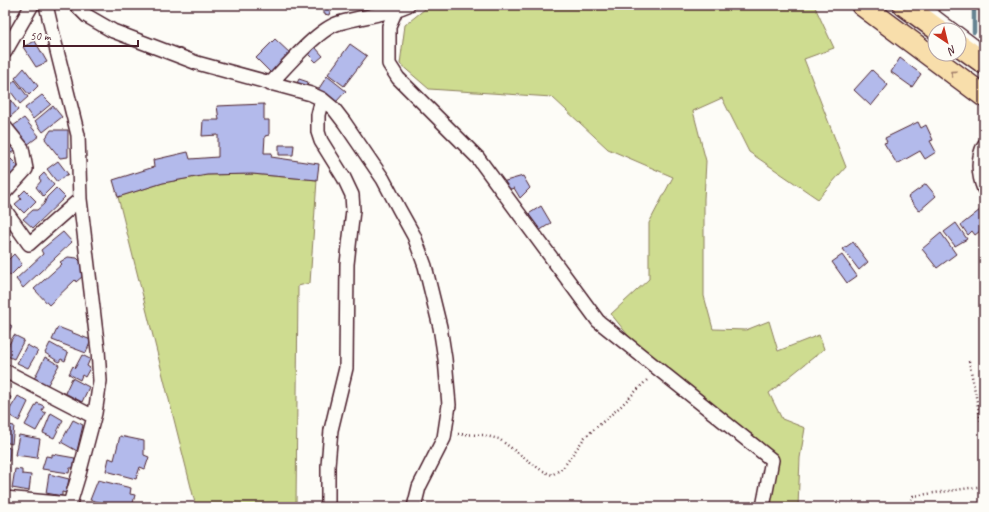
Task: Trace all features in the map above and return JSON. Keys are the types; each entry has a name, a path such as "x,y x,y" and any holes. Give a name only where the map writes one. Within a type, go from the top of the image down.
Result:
{"main road":[{"path":"862,5 984,96"},
{"path":"904,5 927,22"},
{"path":"967,51 984,63"}],"street":[{"path":"5,52 32,5"},
{"path":"5,498 69,505 94,417 100,382 98,350 80,199 78,135 52,35 46,5"},
{"path":"76,5 87,16 113,31 197,63 311,94 322,99 334,109 344,122 382,180 414,236 425,266 440,327 445,359 449,405 444,438 419,487 414,507"},
{"path":"270,84 319,34 338,23 400,7"},
{"path":"400,7 389,26 389,64 398,78 478,158 598,322 772,460 763,507"},
{"path":"322,99 318,114 318,132 321,141 344,178 352,195 353,210 347,264 346,368 331,430 328,466 328,507"},
{"path":"5,127 22,148 26,169 5,192"},
{"path":"984,144 980,152 979,172 984,189"},
{"path":"5,210 30,244 80,199"},
{"path":"5,372 94,417"}],"lane":[{"path":"925,5 948,22"},
{"path":"967,36 984,49"}],"path":[{"path":"969,362 984,437"},
{"path":"444,438 458,434 483,435 498,439 541,470 552,474 563,468 585,437 620,407 658,369"},
{"path":"909,507 909,503 913,496 984,486"}],"green space":[{"path":"430,5 814,5 834,48 804,59 846,167 818,199 749,152 722,98 693,111 706,161 704,199 704,296 713,329 746,330 769,321 778,351 819,335 824,349 769,393 782,419 805,428 800,458 798,507 767,507 776,457 631,339 611,314 649,279 649,223 673,177 608,149 552,97 429,89 400,64 405,25"},
{"path":"252,174 317,180 310,283 298,286 296,507 196,507 118,197 163,183 207,175"}],"building":[{"path":"306,5 332,5 329,15 324,14 324,10"},
{"path":"275,39 292,55 272,74 256,58"},
{"path":"35,41 47,62 36,67 23,47"},
{"path":"350,44 367,56 344,86 328,74"},
{"path":"315,47 323,56 316,62 309,55"},
{"path":"900,58 921,74 912,87 891,72"},
{"path":"24,68 38,86 29,95 15,78"},
{"path":"872,70 888,85 871,106 854,90"},
{"path":"327,76 346,91 336,102 318,90"},
{"path":"299,79 308,82 307,87 296,85"},
{"path":"15,80 28,97 20,104 8,88"},
{"path":"5,93 18,110 10,117 5,110"},
{"path":"42,95 51,104 33,119 25,108"},
{"path":"264,104 264,120 269,120 269,135 265,136 264,153 272,153 271,157 319,164 317,180 252,174 207,175 163,183 118,197 113,180 154,167 153,160 188,152 190,159 218,157 218,135 202,136 203,120 219,120 217,106"},
{"path":"53,106 62,117 43,132 35,121"},
{"path":"24,118 39,136 27,145 13,126"},
{"path":"918,122 921,128 926,125 933,140 930,141 936,152 925,159 920,151 897,164 884,143 887,142 885,138"},
{"path":"51,130 68,130 68,157 60,158 45,139"},
{"path":"5,139 14,151 5,157"},
{"path":"279,145 294,145 293,155 279,155"},
{"path":"11,159 18,166 17,172 5,184 5,165"},
{"path":"58,161 68,174 57,182 47,169"},
{"path":"44,173 54,185 43,196 36,187 41,181 39,178"},
{"path":"523,176 530,188 520,198 514,188 507,190 502,182"},
{"path":"926,184 936,196 919,211 908,197"},
{"path":"56,188 65,197 33,228 23,219 33,210 37,210 44,204 47,197"},
{"path":"25,190 36,201 24,213 15,204 21,199 19,196"},
{"path":"541,206 551,223 539,231 527,215"},
{"path":"980,210 984,216 984,228 975,235 972,231 968,235 961,225"},
{"path":"956,223 967,239 955,246 944,232"},
{"path":"63,232 72,242 23,288 16,279 43,254 41,250"},
{"path":"941,233 956,254 937,268 922,249"},
{"path":"5,235 11,241 5,246"},
{"path":"853,242 868,262 859,270 843,249"},
{"path":"14,254 22,264 10,276 5,270 5,263"},
{"path":"842,255 857,276 847,283 832,262"},
{"path":"68,257 77,258 83,264 83,276 76,282 75,280 49,305 34,289 62,264 60,262"},
{"path":"5,322 12,326 5,339"},
{"path":"58,327 91,340 86,353 52,340"},
{"path":"14,335 24,340 14,359 5,355 5,352"},
{"path":"50,343 68,353 65,361 61,359 59,362 45,353"},
{"path":"27,345 38,351 28,368 17,363"},
{"path":"82,355 90,359 87,366 90,368 85,377 82,375 80,380 69,374 73,366 75,368"},
{"path":"45,357 59,365 47,386 34,379"},
{"path":"72,378 89,387 82,402 65,393"},
{"path":"5,395 11,397 5,409"},
{"path":"18,396 28,402 19,421 7,414"},
{"path":"37,403 44,406 42,411 46,413 36,431 25,425"},
{"path":"51,413 63,420 54,438 43,433"},
{"path":"73,420 83,425 77,451 61,442"},
{"path":"5,424 14,426 12,444 5,442"},
{"path":"19,435 40,439 37,458 15,455"},
{"path":"120,436 144,441 144,455 149,457 145,469 140,467 136,479 106,471 109,458 114,460"},
{"path":"5,447 10,448 9,461 5,461"},
{"path":"52,454 75,458 73,468 70,468 69,473 42,469 46,456 52,457"},
{"path":"5,465 9,467 6,482 5,482"},
{"path":"15,469 22,470 22,474 31,475 29,491 12,488"},
{"path":"49,474 69,479 66,493 62,492 62,496 46,493"},
{"path":"98,480 131,488 130,494 135,495 132,507 122,507 90,500"}],"waterway":[{"path":"974,5 974,32"}]}
